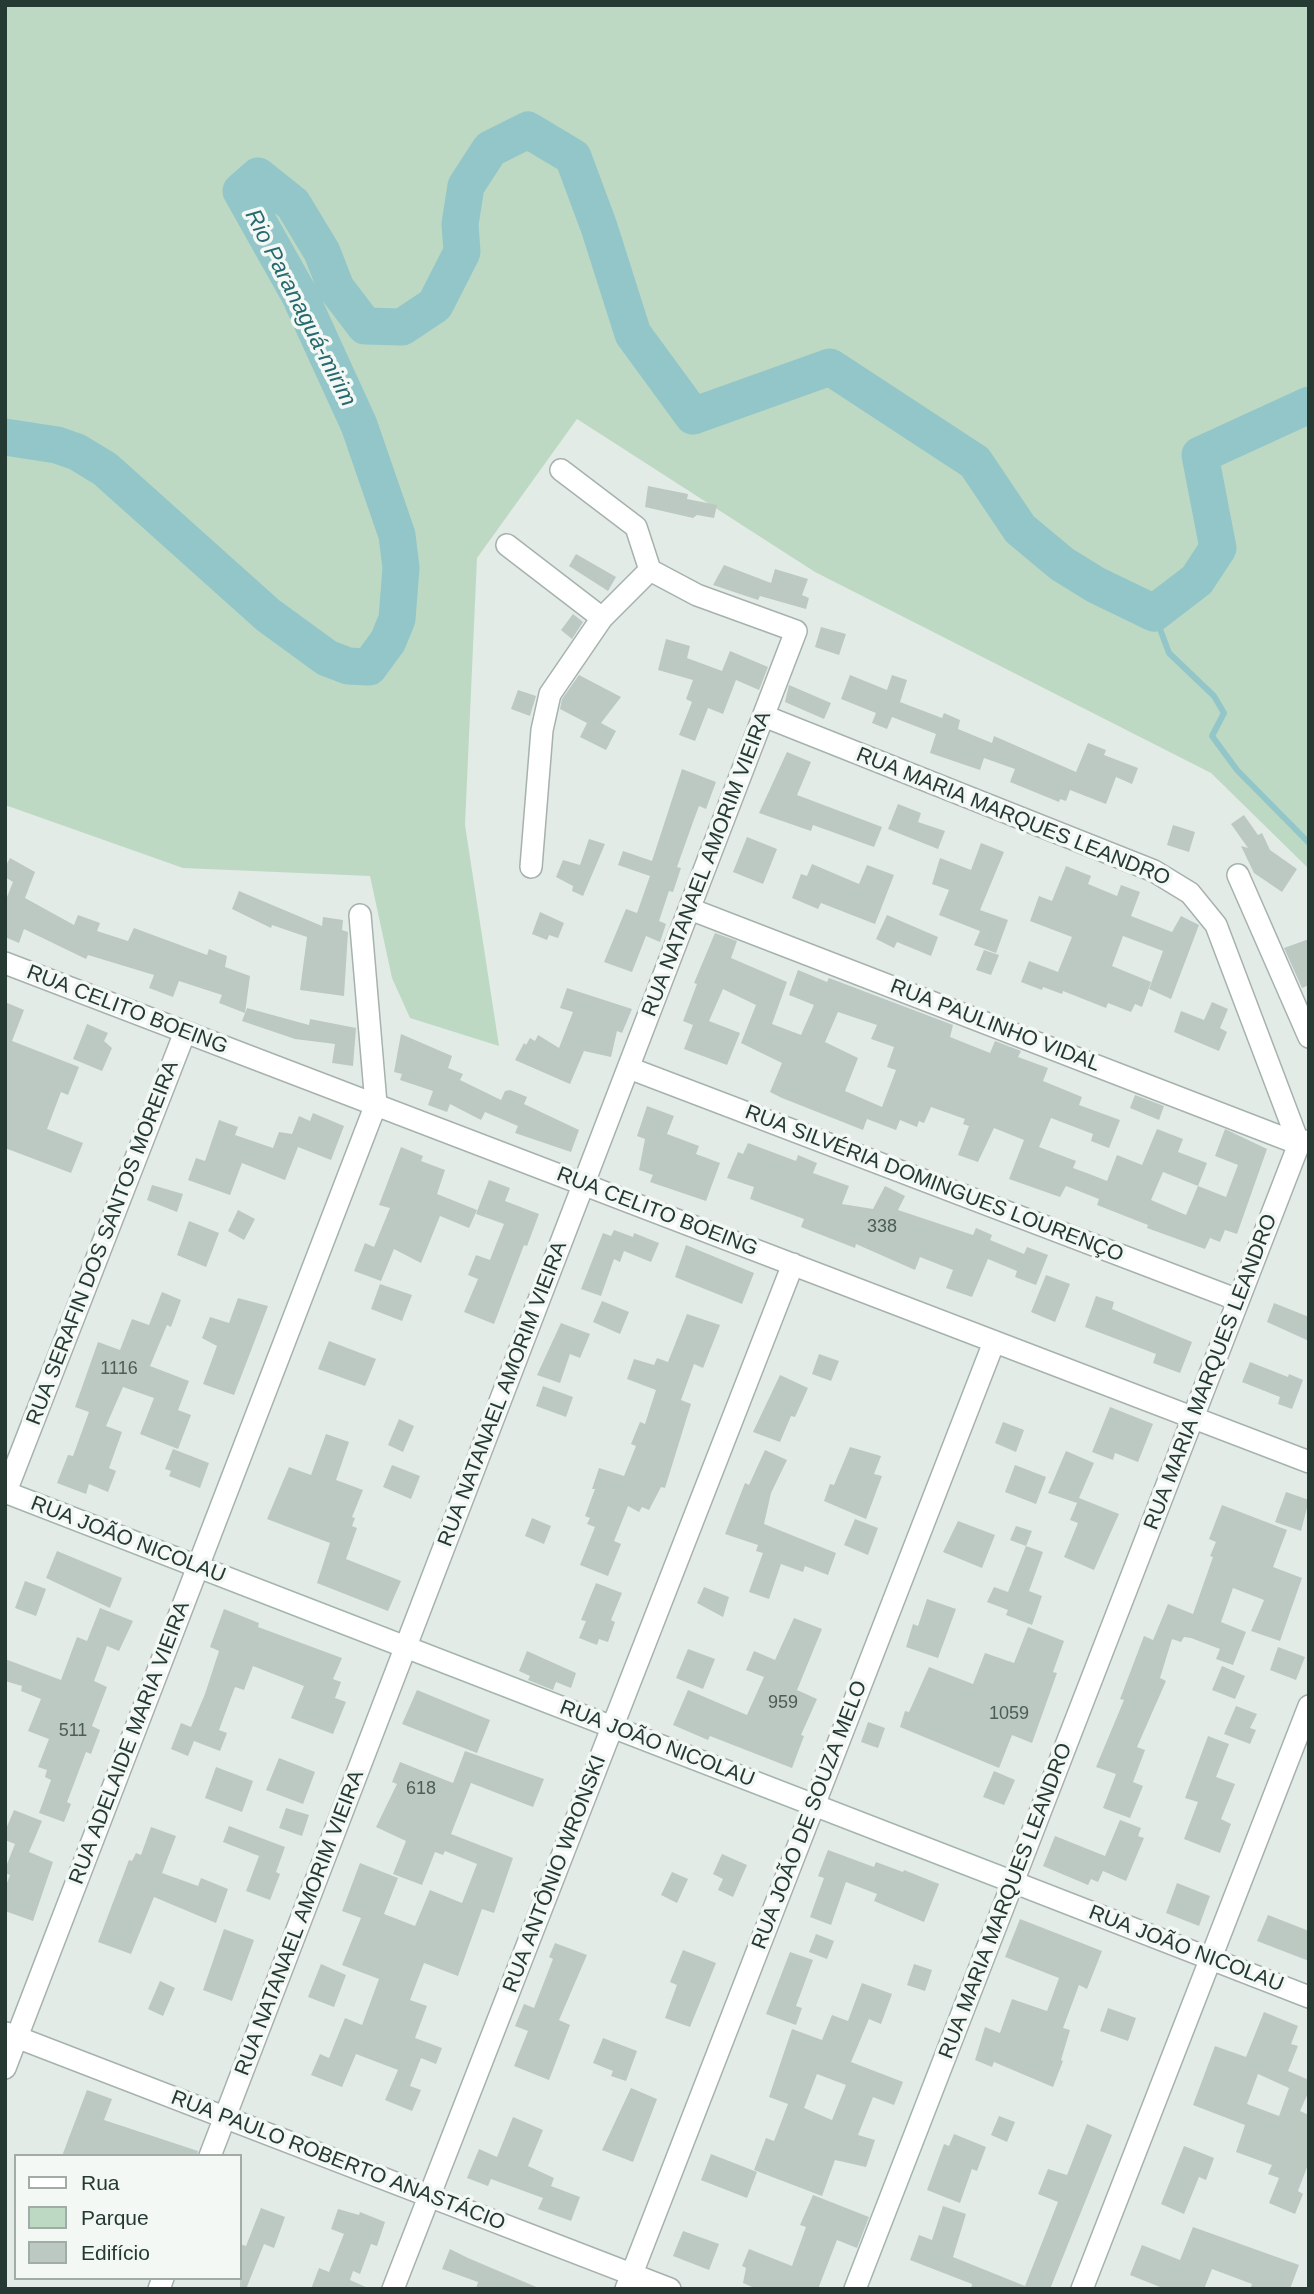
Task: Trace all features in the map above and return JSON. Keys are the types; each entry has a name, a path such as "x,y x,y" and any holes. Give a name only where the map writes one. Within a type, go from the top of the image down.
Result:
{"street":[{"path":"531,867 542,730 550,694 602,618 650,570 636,527 561,470"},
{"path":"507,545 602,618"},
{"name":"RUA NATANAEL AMORIM VIEIRA","path":"211,2154 796,631 697,595 650,570"},
{"name":"RUA MARIA MARQUES LEANDRO","path":"764,716 1154,871 1190,893 1216,925 1304,1142 1238,1300 855,2289"},
{"path":"1238,875 1309,1037"},
{"name":"RUA PAULINHO VIDAL","path":"690,909 1304,1142"},
{"path":"360,915 376,1104"},
{"name":"RUA CELITO BOEING","path":"5,963 1309,1462"},
{"name":"RUA SERAFIN DOS SANTOS MOREIRA","path":"6,1493 185,1032"},
{"name":"RUA SILVÉRIA DOMINGUES LOURENÇO","path":"629,1068 1238,1300"},
{"name":"RUA ADELAIDE MARIA VIEIRA","path":"5,2068 11,2035 198,1567 376,1104"},
{"name":"RUA ANTÔNIO WRONSKI","path":"393,2289 793,1264"},
{"name":"RUA JOÃO DE SOUZA MELO","path":"629,2281 994,1342"},
{"name":"RUA JOÃO NICOLAU","path":"6,1493 1309,1997"},
{"path":"1082,2289 1309,1706"},
{"name":"RUA PAULO ROBERTO ANASTÁCIO","path":"11,2035 429,2196 629,2281 670,2289"}],"green space":[{"path":"5,5 1309,5 1309,869 1211,773 815,572 577,419 477,558 465,825 499,1046 410,1018 392,978 370,876 183,868 5,805"}],"building":[{"path":"648,486 688,494 687,499 717,505 714,518 697,515 693,518 645,507"},
{"path":"576,554 616,577 608,591 569,566"},
{"path":"724,565 771,583 775,569 808,579 802,595 809,598 806,609 760,596 758,600 713,585"},
{"path":"573,614 583,622 572,639 561,630"},
{"path":"821,627 846,634 839,655 815,647"},
{"path":"666,639 690,646 687,658 722,671 730,651 768,667 759,690 736,680 723,714 708,708 695,741 679,735 692,702 686,699 693,680 658,670"},
{"path":"579,675 621,697 601,723 616,731 606,750 580,737 587,723 560,709 562,699"},
{"path":"850,675 887,690 892,675 907,680 900,702 942,718 944,713 960,720 958,729 992,743 994,736 1076,772 1088,743 1106,750 1104,755 1138,768 1132,784 1116,777 1106,804 1070,790 1066,801 1060,799 1059,802 1010,782 1015,769 984,758 980,770 930,753 936,734 892,717 887,729 872,723 876,713 841,699"},
{"path":"789,685 831,703 824,719 785,702"},
{"path":"518,690 536,696 530,716 511,709"},
{"path":"787,752 811,762 797,795 882,827 874,847 813,825 811,831 759,813"},
{"path":"682,769 716,782 706,809 699,806 677,867 681,868 673,892 669,891 659,921 666,924 660,942 646,936 632,972 604,962 626,909 637,913 650,876 618,865 623,851 652,861"},
{"path":"898,804 921,813 918,822 945,831 938,849 888,829"},
{"path":"1244,815 1258,835 1262,833 1270,850 1297,869 1282,892 1254,873 1241,846 1248,848 1231,824"},
{"path":"1173,825 1195,832 1189,852 1167,845"},
{"path":"747,837 777,849 763,884 733,872"},
{"path":"589,839 605,844 583,896 572,891 573,886 556,877 563,860 580,865"},
{"path":"981,843 1004,852 980,910 1008,920 996,953 974,945 980,931 939,915 949,890 932,884 940,858 971,870"},
{"path":"10,858 35,872 25,898 74,925 78,915 100,923 97,931 128,941 134,928 207,955 209,949 227,956 225,967 250,976 245,1013 219,1003 222,995 179,981 173,997 149,988 154,975 88,955 86,959 24,929 19,943 5,937 5,902 13,882 5,877 5,867"},
{"path":"812,864 859,884 867,865 894,875 875,924 821,903 818,909 792,898 801,874 807,876"},
{"path":"1066,866 1091,876 1088,884 1117,896 1121,885 1140,892 1131,916 1172,932 1181,916 1199,925 1171,999 1149,989 1163,951 1123,936 1112,966 1151,982 1142,1007 1135,1004 1131,1012 1108,1003 1106,1008 1063,991 1062,994 1043,987 1042,990 1021,982 1029,961 1058,972 1072,937 1030,921 1039,896 1052,901"},
{"path":"239,891 322,926 323,917 343,920 342,930 348,932 344,996 300,990 307,937 272,925 271,928 232,909"},
{"path":"540,912 564,923 558,938 549,935 547,940 532,934"},
{"path":"887,915 938,937 931,956 897,942 894,948 876,939"},
{"path":"715,933 737,941 731,958 787,982 772,1024 801,1035 814,1005 789,995 798,970 827,982 829,978 953,1025 950,1037 990,1053 995,1041 1021,1051 1018,1057 1048,1068 1043,1081 1082,1097 1079,1105 1120,1120 1109,1148 1091,1141 1093,1134 1051,1118 1039,1147 1076,1161 1073,1168 1107,1181 1117,1155 1142,1165 1157,1129 1183,1139 1178,1152 1207,1163 1198,1186 1226,1197 1238,1165 1215,1156 1225,1129 1267,1149 1237,1234 1225,1230 1220,1242 1210,1238 1205,1249 1147,1228 1148,1225 1097,1205 1099,1199 1066,1186 1060,1197 1009,1179 1024,1140 994,1128 978,1162 958,1155 969,1126 963,1124 965,1119 931,1107 924,1123 919,1121 917,1127 900,1120 896,1130 867,1119 863,1130 782,1098 770,1092 782,1063 741,1043 756,1005 723,989 709,1021 740,1033 727,1065 684,1049 693,1025 683,1021 697,984 694,983","holes":["838,1012 877,1025 871,1039 894,1047 887,1067 896,1070 882,1107 845,1091 858,1058 825,1042","1163,1172 1198,1186 1186,1215 1151,1200"]},
{"path":"1309,939 1309,985 1302,988 1284,948"},
{"path":"984,950 999,955 991,975 976,970"},
{"path":"567,988 632,1009 622,1033 617,1031 611,1057 584,1051 570,1084 515,1060 524,1043 526,1045 530,1038 535,1041 538,1035 559,1048 573,1012 560,1008"},
{"path":"5,1002 24,1010 12,1041 79,1067 68,1095 61,1092 47,1129 83,1143 71,1173 5,1148"},
{"path":"1212,1002 1228,1009 1220,1028 1227,1032 1219,1051 1174,1032 1181,1011 1204,1020"},
{"path":"247,1008 309,1025 310,1019 356,1028 353,1066 332,1063 335,1044 295,1039 242,1021"},
{"path":"87,1024 108,1033 104,1041 112,1048 102,1071 73,1059"},
{"path":"401,1034 452,1056 448,1068 463,1074 460,1080 501,1100 505,1091 510,1090 527,1097 524,1104 579,1130 571,1152 515,1133 518,1126 485,1112 481,1120 450,1104 447,1112 428,1105 433,1091 400,1080 402,1074 394,1072"},
{"path":"1135,1095 1164,1106 1159,1120 1130,1108"},
{"path":"647,1106 674,1116 667,1134 699,1146 696,1154 720,1163 706,1201 650,1182 653,1175 639,1170 645,1139 637,1136"},
{"path":"313,1113 344,1126 331,1160 298,1147 285,1180 242,1163 230,1195 188,1180 196,1158 205,1161 219,1120 238,1127 235,1135 273,1148 279,1132 292,1134 299,1116 310,1121"},
{"path":"748,1143 796,1161 798,1155 817,1163 813,1173 849,1186 842,1204 873,1209 885,1186 905,1196 898,1210 973,1235 976,1228 992,1235 990,1240 1024,1254 1027,1247 1048,1255 1036,1285 1015,1277 1017,1271 988,1259 972,1297 946,1288 953,1270 920,1257 915,1270 856,1244 855,1248 801,1227 804,1219 750,1199 754,1187 727,1178 738,1152 743,1154"},
{"path":"401,1147 423,1156 421,1161 445,1170 437,1194 477,1210 469,1228 440,1216 421,1263 394,1249 381,1281 354,1271 365,1243 374,1247 390,1208 379,1205"},
{"path":"489,1180 510,1188 505,1201 539,1214 527,1246 524,1245 494,1324 464,1312 478,1279 468,1275 476,1255 490,1260 504,1224 476,1214"},
{"path":"152,1185 183,1194 177,1212 147,1200"},
{"path":"238,1210 255,1219 244,1240 228,1231"},
{"path":"189,1221 219,1233 206,1267 177,1255"},
{"path":"614,1230 633,1237 634,1233 659,1243 651,1262 624,1251 620,1262 614,1259 601,1296 581,1289 603,1233 611,1236"},
{"path":"686,1245 754,1273 742,1304 675,1277"},
{"path":"1046,1275 1070,1284 1055,1322 1031,1312"},
{"path":"380,1284 412,1295 402,1321 371,1309"},
{"path":"162,1292 181,1300 171,1327 167,1325 150,1366 189,1381 178,1410 191,1415 178,1449 140,1434 154,1398 123,1387 106,1426 122,1432 109,1468 116,1471 108,1492 89,1484 86,1494 57,1483 68,1455 73,1456 89,1412 75,1407 98,1342 120,1350 132,1319 149,1325"},
{"path":"1096,1296 1114,1302 1112,1309 1192,1342 1180,1373 1153,1363 1156,1354 1085,1327"},
{"path":"238,1298 268,1306 234,1395 203,1384 217,1346 202,1338 210,1317 229,1323"},
{"path":"602,1301 629,1312 620,1334 593,1322"},
{"path":"1274,1303 1309,1317 1309,1341 1267,1322"},
{"path":"687,1314 720,1325 703,1368 694,1364 681,1400 691,1404 665,1488 661,1487 649,1510 642,1507 639,1512 628,1506 614,1541 621,1544 608,1576 580,1565 595,1527 587,1524 590,1518 585,1516 595,1489 592,1489 599,1468 624,1476 636,1446 631,1444 640,1422 645,1424 656,1390 627,1379 634,1359 654,1365 657,1358 668,1362"},
{"path":"561,1323 590,1334 580,1358 570,1354 560,1383 537,1375"},
{"path":"329,1341 376,1359 365,1386 318,1369"},
{"path":"819,1354 839,1361 831,1381 812,1374"},
{"path":"1250,1362 1303,1380 1292,1409 1278,1404 1280,1397 1242,1382"},
{"path":"780,1375 808,1388 795,1417 791,1416 780,1442 753,1432"},
{"path":"543,1386 573,1397 566,1417 536,1406"},
{"path":"1110,1407 1153,1424 1138,1462 1115,1453 1113,1460 1092,1452"},
{"path":"399,1419 414,1426 403,1452 388,1445"},
{"path":"1003,1422 1024,1430 1016,1452 995,1443"},
{"path":"326,1434 349,1442 336,1480 363,1490 352,1517 355,1518 352,1526 357,1528 346,1559 401,1581 388,1611 317,1583 330,1543 267,1519 289,1467 311,1475"},
{"path":"850,1447 881,1456 874,1474 882,1476 866,1519 824,1501"},
{"path":"173,1449 209,1463 200,1488 169,1476 171,1471 165,1469"},
{"path":"765,1450 787,1460 771,1493 764,1524 836,1553 828,1575 805,1566 803,1572 781,1564 769,1599 749,1592 763,1553 756,1551 758,1545 725,1534 745,1483 749,1485"},
{"path":"1066,1451 1094,1463 1079,1498 1119,1514 1094,1570 1064,1557 1078,1523 1070,1520 1077,1503 1048,1493"},
{"path":"392,1465 420,1476 411,1499 383,1487"},
{"path":"1015,1465 1046,1477 1036,1504 1005,1492"},
{"path":"1286,1492 1309,1500 1301,1531 1275,1522"},
{"path":"1222,1505 1287,1530 1273,1567 1302,1578 1280,1641 1251,1631 1264,1600 1233,1588 1221,1622 1246,1632 1233,1665 1216,1659 1220,1649 1191,1638 1184,1637 1181,1642 1172,1639 1160,1678 1166,1681 1137,1747 1145,1750 1133,1782 1143,1786 1130,1818 1103,1808 1116,1774 1096,1767 1124,1700 1120,1699 1144,1636 1153,1640 1168,1604 1193,1614 1213,1557 1210,1556 1216,1542 1209,1539"},
{"path":"532,1518 551,1526 544,1544 525,1536"},
{"path":"855,1519 878,1528 868,1555 844,1545"},
{"path":"958,1521 995,1535 982,1568 943,1552"},
{"path":"1016,1526 1032,1531 1026,1546 1010,1540"},
{"path":"1026,1546 1043,1552 1029,1591 1042,1596 1032,1625 1006,1615 1008,1610 987,1602 994,1587 1008,1592"},
{"path":"57,1551 122,1578 110,1608 46,1578"},
{"path":"25,1581 46,1589 36,1616 15,1608"},
{"path":"596,1583 622,1593 611,1620 615,1622 608,1642 599,1639 597,1645 579,1638 586,1621 581,1620"},
{"path":"704,1587 729,1597 723,1617 697,1603"},
{"path":"927,1599 956,1609 938,1658 906,1647 913,1624 918,1626"},
{"path":"100,1608 133,1621 119,1651 107,1646 94,1681 107,1687 92,1726 100,1730 91,1754 86,1752 67,1802 71,1804 64,1822 39,1813 51,1780 45,1777 47,1770 38,1767 49,1739 28,1731 41,1699 21,1691 22,1686 5,1681 5,1659 61,1680 77,1637 87,1641"},
{"path":"224,1609 259,1623 258,1627 342,1658 333,1679 341,1682 335,1698 346,1702 333,1734 291,1718 304,1686 253,1666 244,1690 235,1687 219,1730 227,1733 220,1751 194,1741 188,1756 171,1749 181,1723 191,1727 205,1694 219,1651 210,1647"},
{"path":"794,1618 822,1629 797,1690 817,1699 801,1735 804,1736 792,1768 710,1736 708,1740 673,1725 688,1690 747,1715 764,1677 746,1670 754,1651 775,1660"},
{"path":"1028,1627 1064,1641 1053,1672 1057,1673 1032,1743 1012,1735 999,1768 900,1727 905,1711 909,1712 929,1667 973,1684 985,1653 1014,1663"},
{"path":"1278,1647 1305,1657 1296,1680 1270,1670"},
{"path":"688,1649 715,1659 703,1689 676,1678"},
{"path":"527,1651 576,1673 571,1688 556,1682 553,1690 528,1680 530,1676 519,1671"},
{"path":"1222,1666 1245,1676 1235,1699 1212,1690"},
{"path":"417,1690 490,1720 477,1753 402,1724"},
{"path":"1236,1706 1257,1714 1250,1728 1256,1730 1250,1744 1224,1734"},
{"path":"868,1722 885,1728 878,1748 861,1742"},
{"path":"1208,1736 1229,1744 1216,1777 1235,1784 1221,1819 1231,1824 1220,1853 1184,1839 1198,1802 1185,1798"},
{"path":"465,1751 544,1779 533,1807 471,1783 451,1834 513,1858 494,1913 482,1909 458,1976 424,1963 410,2000 427,2006 415,2038 442,2048 436,2064 421,2058 410,2086 421,2090 412,2111 385,2100 398,2070 356,2054 342,2087 311,2075 320,2054 329,2058 345,2018 362,2025 379,1979 342,1965 361,1918 342,1911 360,1863 398,1878 384,1914 415,1926 430,1890 462,1903 477,1864 445,1851 443,1855 435,1852 422,1885 393,1874 406,1841 376,1827 397,1784 392,1782 400,1762 453,1783"},
{"path":"279,1758 315,1772 303,1804 266,1790"},
{"path":"216,1767 253,1781 242,1812 205,1798"},
{"path":"994,1771 1015,1780 1004,1805 983,1797"},
{"path":"286,1808 309,1815 302,1836 279,1828"},
{"path":"14,1810 42,1821 29,1852 53,1862 33,1921 5,1911 5,1888 10,1875 5,1873 5,1869 15,1844 5,1840 5,1831"},
{"path":"1120,1820 1141,1828 1138,1836 1144,1838 1126,1881 1103,1871 1098,1882 1091,1879 1088,1885 1043,1866 1055,1836 1105,1856"},
{"path":"229,1826 285,1847 276,1872 280,1874 270,1900 246,1891 259,1856 223,1842"},
{"path":"151,1827 176,1836 162,1873 198,1886 201,1878 228,1889 216,1923 154,1897 131,1954 98,1942 129,1860 132,1861 136,1853 141,1855"},
{"path":"828,1850 874,1867 876,1862 903,1872 904,1870 939,1884 924,1922 874,1901 877,1894 846,1882 831,1925 810,1917 824,1878 818,1876"},
{"path":"722,1854 747,1865 733,1897 718,1890 723,1879 713,1874"},
{"path":"672,1872 688,1879 677,1903 661,1895"},
{"path":"1177,1883 1210,1896 1199,1926 1166,1913"},
{"path":"1268,1915 1309,1931 1309,1961 1257,1941"},
{"path":"1020,1919 1102,1951 1087,1989 1079,1985 1063,2028 1070,2030 1061,2060 1063,2061 1053,2087 994,2062 992,2067 975,2060 985,2027 1000,2033 1012,1999 1047,2011 1059,1978 1005,1957"},
{"path":"224,1929 254,1940 232,2001 203,1990"},
{"path":"816,1934 834,1941 827,1959 809,1952"},
{"path":"555,1943 587,1955 559,2020 570,2025 549,2080 514,2066 528,2031 515,2026 524,2004 534,2008 553,1959 549,1957"},
{"path":"683,1950 716,1963 690,2027 665,2018 677,1985 670,1982"},
{"path":"790,1952 813,1960 796,2006 802,2008 796,2025 766,2014"},
{"path":"321,1964 346,1975 334,2007 308,1997"},
{"path":"914,1964 932,1970 925,1991 907,1985"},
{"path":"160,1981 175,1988 163,2016 148,2009"},
{"path":"862,1983 892,1994 881,2024 869,2019 851,2062 903,2082 894,2105 873,2097 858,2135 875,2140 866,2167 835,2160 822,2196 754,2170 766,2138 774,2141 788,2104 769,2097 792,2029 822,2040 832,2015 848,2021","holes":["817,2074 846,2085 832,2120 804,2108"]},
{"path":"1108,2008 1136,2018 1128,2041 1100,2031"},
{"path":"1264,2012 1298,2026 1291,2044 1298,2046 1288,2071 1309,2080 1309,2091 1300,2111 1309,2115 1309,2162 1298,2191 1303,2194 1295,2214 1269,2203 1279,2178 1268,2174 1272,2165 1236,2152 1245,2125 1193,2105 1215,2046 1246,2057","holes":["1258,2074 1289,2088 1279,2116 1247,2104"]},
{"path":"603,2038 637,2051 626,2081 611,2076 613,2071 593,2063"},
{"path":"631,2088 657,2099 633,2162 602,2150"},
{"path":"87,2090 112,2099 104,2120 198,2151 197,2154 63,2154"},
{"path":"999,2116 1015,2122 1007,2142 991,2135"},
{"path":"513,2117 543,2130 528,2166 554,2178 551,2186 580,2197 571,2221 538,2209 543,2198 491,2179 488,2186 467,2178 479,2149 497,2157"},
{"path":"1087,2124 1112,2135 1050,2289 971,2289 972,2284 910,2260 919,2235 932,2240 943,2206 966,2214 953,2257 1025,2286 1058,2202 1038,2194 1048,2169 1067,2175"},
{"path":"954,2134 986,2147 977,2171 972,2169 960,2203 927,2190 944,2144 949,2146"},
{"path":"1184,2146 1214,2158 1206,2180 1199,2177 1184,2214 1161,2204"},
{"path":"711,2154 757,2172 747,2198 701,2180"},
{"path":"813,2195 869,2217 857,2248 837,2240 818,2289 757,2289 743,2283 746,2268 742,2266 749,2249 792,2266 806,2227 800,2225"},
{"path":"261,2208 285,2217 274,2248 264,2244 246,2289 240,2289 242,2245 246,2246"},
{"path":"338,2209 359,2215 360,2212 385,2222 377,2246 371,2244 360,2274 353,2271 350,2280 370,2289 311,2289 319,2268 329,2272 344,2234 331,2229"},
{"path":"1193,2227 1299,2265 1290,2289 1250,2289 1252,2284 1212,2269 1204,2289 1165,2289 1130,2275 1142,2245 1180,2260"},
{"path":"683,2231 719,2244 709,2270 673,2256"},
{"path":"450,2249 541,2289 476,2289 478,2282 442,2269"}],"waterway":[{"name":"Rio Paranaguá-mirim","path":"5,437 57,445 77,452 105,469 268,615 327,658 348,666 369,667 388,641 397,619 401,568 397,535 359,425 300,296 241,191 258,176 293,204 322,252 336,288 365,326 402,327 435,305 462,252 460,224 466,186 490,149 528,130 573,157 599,227 633,334 693,416 830,367 975,462 1020,529 1062,564 1096,585 1154,613 1197,580 1218,548 1200,455 1309,405"},
{"path":"1154,613 1169,653 1214,696 1224,713 1212,736 1237,770 1309,843"}]}
